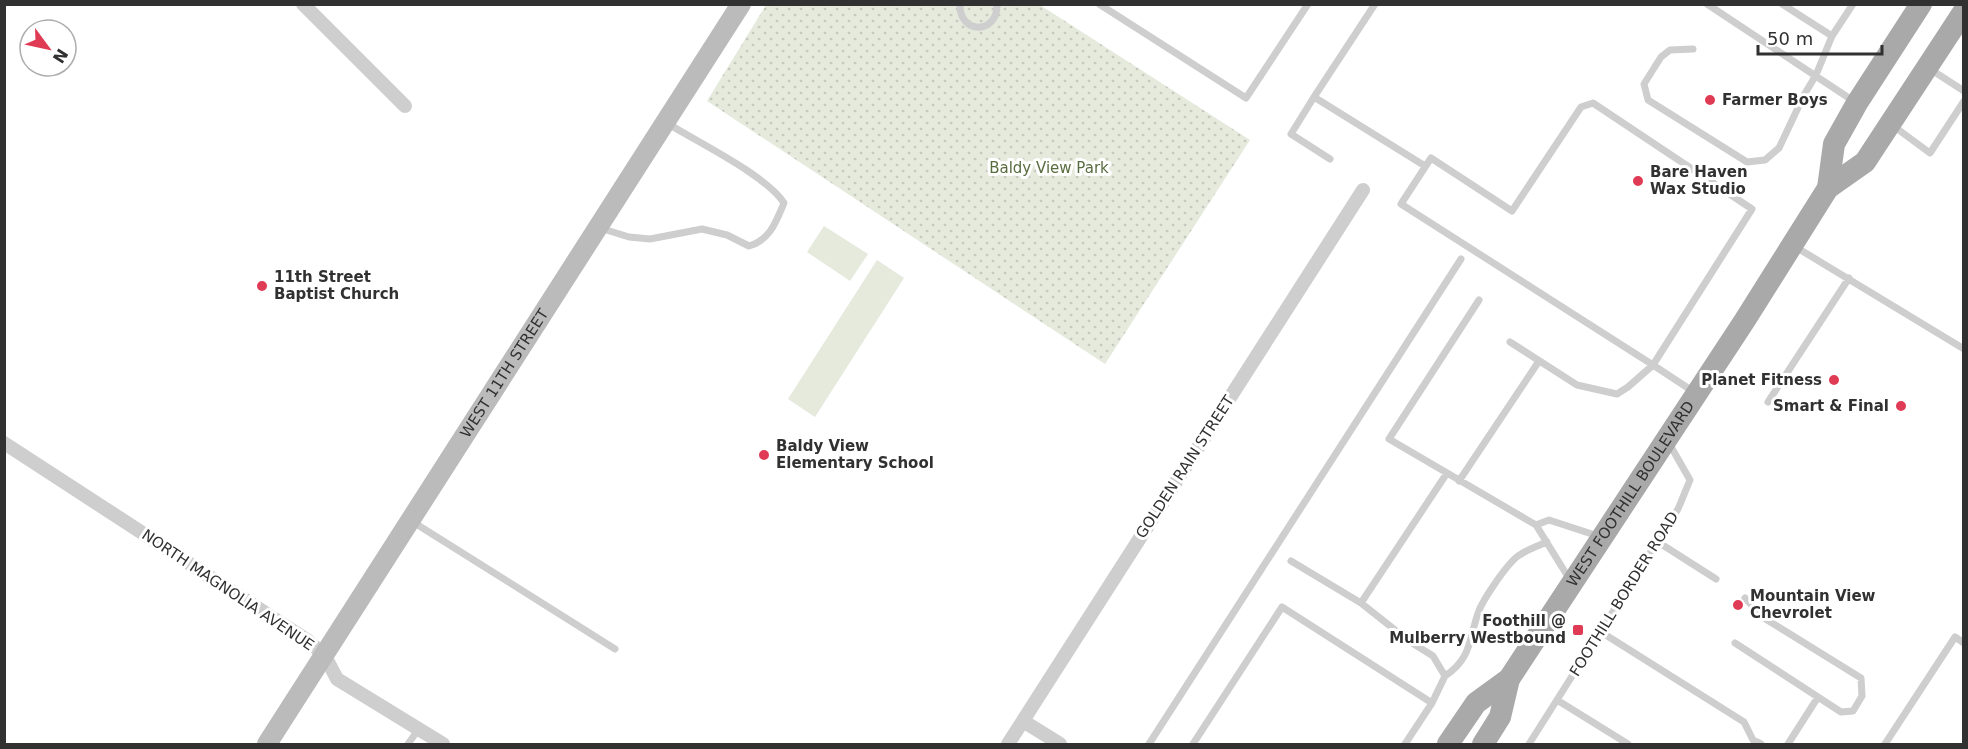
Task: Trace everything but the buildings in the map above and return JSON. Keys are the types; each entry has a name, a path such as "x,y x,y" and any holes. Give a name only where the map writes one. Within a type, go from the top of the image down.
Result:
{"main road":[{"name":"WEST FOOTHILL BOULEVARD","path":"1828,188 1834,144 1857,103 1921,4"},
{"name":"WEST FOOTHILL BOULEVARD","path":"1448,744 1476,703 1509,679 1667,440 1828,188 1865,162 1964,11"},
{"name":"WEST FOOTHILL BOULEVARD","path":"1483,744 1500,717 1509,679"}],"street":[{"path":"303,4 405,105"},
{"name":"WEST 11TH STREET","path":"267,744 741,4"},
{"name":"GOLDEN RAIN STREET","path":"1008,744 1363,190"},
{"name":"NORTH MAGNOLIA AVENUE","path":"4,443 307,640 325,656 337,679 443,744"},
{"path":"1023,721 1059,744"}],"lane":[{"path":"960,4 962,18 972,26 978,27 985,26 995,19 997,4"},
{"path":"1099,4 1246,98 1308,4"},
{"path":"1330,159 1291,134 1375,4"},
{"path":"1707,4 1857,103"},
{"path":"1782,4 1832,36"},
{"path":"1693,49 1670,50 1661,57 1644,84 1648,100 1747,162 1765,160 1779,148 1816,75 1832,36 1853,4"},
{"path":"1927,67 1964,91"},
{"path":"1314,96 1425,166"},
{"path":"1890,124 1930,153 1964,101"},
{"path":"1510,342 1577,386 1617,394 1653,365 1752,209 1593,103 1581,107 1512,211 1431,158 1401,204 1653,365 1696,394"},
{"path":"598,228 629,237 650,239 702,230 727,235 749,246 760,242 776,223 784,203 777,193 748,172 666,122"},
{"path":"1792,245 1964,349"},
{"path":"1149,744 1461,259"},
{"path":"1768,402 1849,278"},
{"path":"1479,300 1389,439 1536,525 1573,584"},
{"path":"1460,481 1539,361"},
{"name":"FOOTHILL BORDER ROAD","path":"1529,744 1678,510 1690,480 1667,440"},
{"path":"1361,603 1447,473"},
{"path":"411,520 615,649"},
{"path":"1536,525 1549,520 1603,538"},
{"path":"1405,744 1432,703 1445,676 1459,667 1469,646 1479,610 1501,575 1517,556 1547,542"},
{"path":"1658,542 1716,579"},
{"path":"1292,561 1361,603 1432,656 1445,676"},
{"path":"1735,643 1841,712 1853,711 1862,696 1862,678 1764,618 1745,598"},
{"path":"1193,744 1282,607 1432,703"},
{"path":"1600,632 1744,722 1753,740 1761,744"},
{"path":"1885,744 1955,637 1964,642"},
{"path":"1788,744 1818,697"},
{"path":"1557,700 1629,744"},
{"path":"408,744 418,730"}],"green space":[{"name":"Baldy View Park","path":"766,5 1040,5 1250,140 1105,364 707,101"},
{"path":"824,226 868,254 850,281 807,252"},
{"path":"877,260 904,278 815,417 788,399"}],"place":[{"name":"Farmer Boys","path":"1710,100"},
{"name":"Bare Haven Wax Studio","path":"1638,181"},
{"name":"11th Street Baptist Church","path":"262,286"},
{"name":"Planet Fitness","path":"1834,380"},
{"name":"Smart & Final","path":"1901,406"},
{"name":"Baldy View Elementary School","path":"764,455"},
{"name":"Mountain View Chevrolet","path":"1738,605"},
{"name":"Foothill @ Mulberry Westbound","path":"1578,630"}]}
